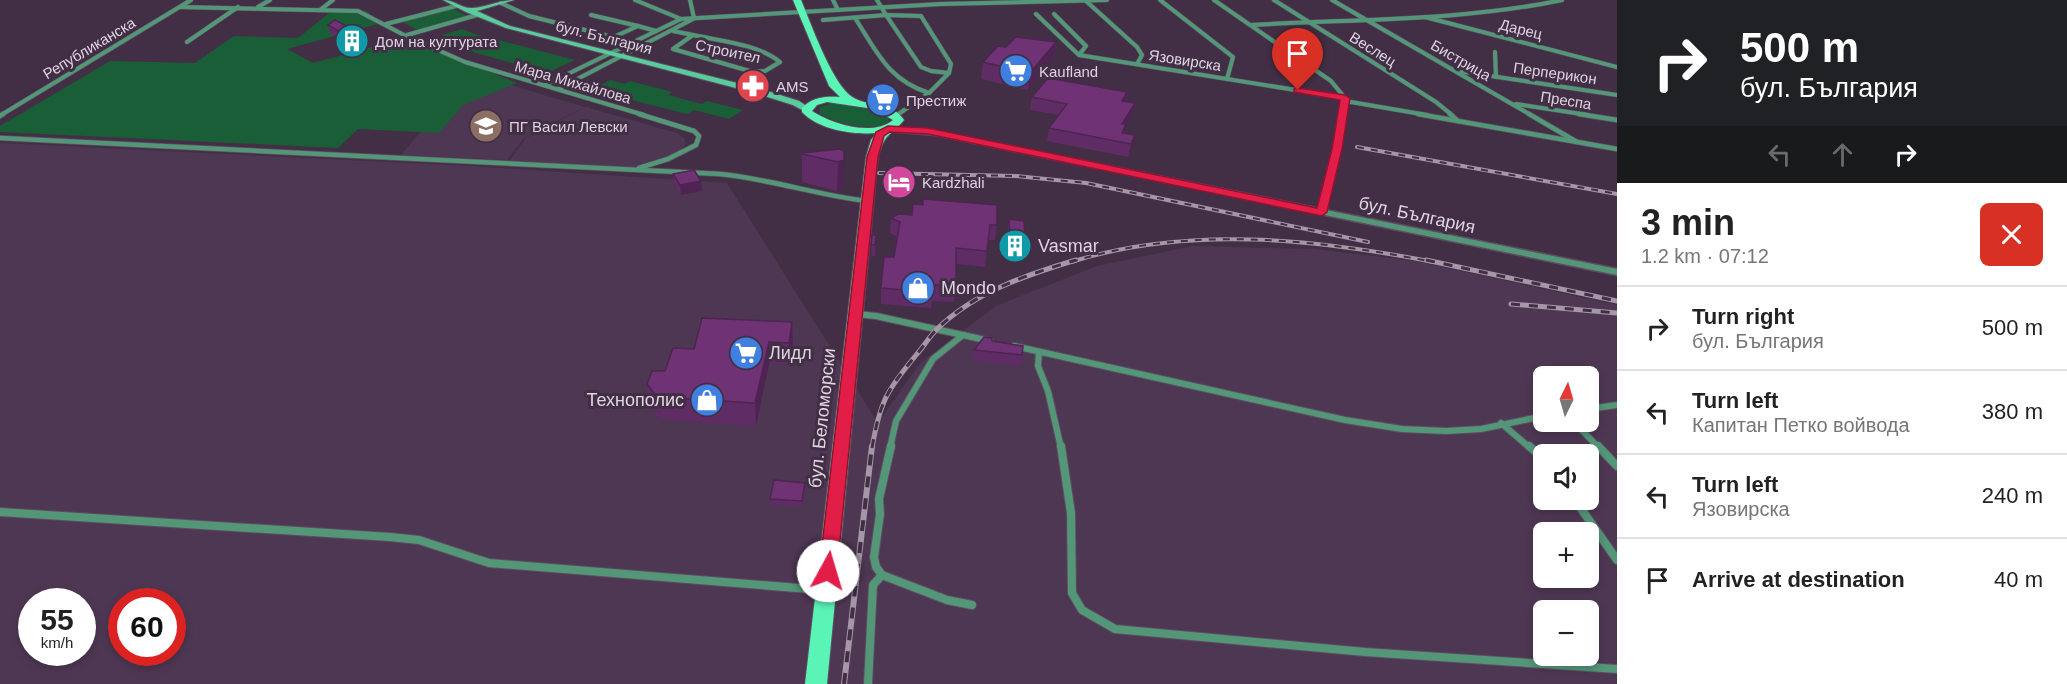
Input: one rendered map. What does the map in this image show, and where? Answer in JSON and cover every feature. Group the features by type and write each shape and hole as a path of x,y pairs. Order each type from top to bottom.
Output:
{"main road":[{"name":"бул. България","path":"446,0 508,27 758,91 807,109"},
{"path":"462,8 491,0"},
{"path":"462,8 511,0"},
{"path":"797,0 834,86 850,101"},
{"path":"823,100 834,86"},
{"name":"бул. България","path":"758,91 823,100"},
{"path":"887,129 857,129 814,117 807,109 810,105 823,100 850,101 898,113"},
{"name":"бул. Беломорски","path":"816,684 872,157 877,140 887,129 897,124 898,113"},
{"path":"857,129 867,138 872,157"}],"street":[{"name":"Републиканска","path":"0,116 191,0"},
{"path":"257,7 270,0"},
{"path":"320,10 333,0"},
{"path":"635,0 681,19"},
{"path":"690,0 694,18"},
{"path":"833,0 838,10"},
{"path":"877,0 919,66 930,71 949,72"},
{"path":"544,86 681,19 882,8 939,2 1107,0"},
{"path":"1160,0 1233,57 1227,79"},
{"path":"1214,0 1331,81 1345,100 1322,212"},
{"name":"Веслец","path":"1274,0 1436,102 1458,121"},
{"name":"Бистрица","path":"1332,0 1577,142"},
{"name":"Дарец","path":"1252,25 1524,8 1562,0"},
{"path":"1086,1 1137,47 1142,55 1137,64"},
{"path":"501,3 529,16 609,36 616,36 638,26"},
{"name":"Мара Михайлова","path":"180,7 358,11 465,63 697,133 699,140 696,146 668,159"},
{"path":"187,42 238,7"},
{"path":"386,24 462,8"},
{"path":"1036,14 1079,55 1086,46 1054,14"},
{"path":"407,35 477,15"},
{"path":"591,15 656,31"},
{"path":"823,20 916,15 923,17 951,64 949,72 929,93 898,113"},
{"name":"Дарец","path":"1418,15 1617,67"},
{"path":"557,89 673,31 694,18"},
{"path":"855,18 881,60 897,80 929,93"},
{"name":"Строител","path":"673,31 693,35 748,48 777,58 780,62 765,71 753,72 673,49 693,35"},
{"path":"1495,52 1496,76"},
{"name":"Язовирска","path":"1079,55 1227,79 1617,149"},
{"name":"Перперикон","path":"1455,70 1617,94"},
{"name":"Преспа","path":"1512,104 1617,120"},
{"name":"бул. България","path":"898,113 928,131"},
{"name":"бул. България","path":"887,129 928,131 1617,272"},
{"path":"0,138 737,175 839,198 868,201"},
{"path":"636,169 668,159"},
{"path":"668,159 666,164 671,171"},
{"path":"856,314 876,316 995,342"},
{"path":"963,335 933,359 896,420 879,499 880,514 874,557 876,567 882,575 947,600 972,605"},
{"path":"1006,345 1345,420 1386,427 1423,432 1463,431 1533,418"},
{"path":"1039,352 1038,366 1048,391 1061,445 1071,513 1072,593 1082,610 1114,629 1365,651 1617,669"},
{"path":"1599,407 1617,405"},
{"path":"1501,423 1533,450"},
{"path":"1584,432 1617,466"},
{"path":"1582,510 1617,560"},
{"path":"0,512 390,537 419,540 462,556 489,562 826,591"},
{"path":"868,684 873,585 882,575"}],"shaded area":[{"name":"ПГ Васил Левски","path":"507,84 585,107 524,138 507,160 401,155 436,114"},
{"path":"586,107 677,133 684,138 686,144 668,157 633,167 509,161 526,138"},
{"path":"0,143 470,166 727,183 878,423 920,363 996,306 1097,266 1193,246 1314,249 1415,261 1617,305 1617,684 0,684"}],"green space":[{"path":"451,8 467,16 417,30 401,21"},
{"path":"334,9 367,11 378,24 287,49 313,63 405,38 517,83 463,105 439,133 358,129 338,148 0,132 0,126 110,61 195,63 234,36 298,38"},
{"path":"462,29 575,60 547,73 476,53 442,35"},
{"path":"610,80 625,84 630,81 672,92 668,95 702,104 707,101 743,110 729,119 694,110 687,114 592,90"},
{"path":"834,103 882,112 887,115 889,121 874,127 854,126 819,113 820,107"}],"building":[{"path":"335,20 363,35 351,38 328,25"},
{"path":"1016,37 1056,42 1030,73 983,62 998,46 1006,47"},
{"path":"1048,78 1127,92 1122,101 1135,103 1122,124 1126,124 1122,133 1135,135 1131,144 1049,128 1067,104 1032,97"},
{"path":"840,149 844,151 844,160 838,162 802,154 802,153"},
{"path":"895,165 906,166 909,170 908,185 890,184 890,169"},
{"path":"694,170 701,181 680,185 673,174"},
{"path":"923,199 997,205 997,225 990,225 987,251 956,248 956,286 933,285 933,292 881,288 884,257 894,257 900,222 891,218 898,214 912,215 913,204 923,205"},
{"path":"1009,219 1024,221 1025,238 1010,237"},
{"path":"872,235 876,235 875,245 871,245"},
{"path":"702,318 792,322 789,343 769,342 755,403 657,397 647,384 652,371 665,371 673,348 694,349"},
{"path":"984,337 992,338 992,341 1023,346 1022,355 974,350"},
{"path":"774,480 805,483 802,501 770,499"}],"railway":[{"path":"1357,147 1617,194"},
{"path":"879,173 1016,176 1086,183 1368,242"},
{"path":"1071,262 1116,250 1161,243 1206,240 1298,242 1434,262"},
{"path":"872,448 878,419 886,397 898,377 937,329 968,305 1002,286 1076,260"},
{"path":"1426,260 1617,301"},
{"path":"1511,304 1617,313"},
{"path":"844,684 872,446"}],"place":[{"name":"Дом на културата","path":"352,41"},
{"name":"Kaufland","path":"1016,71"},
{"name":"AMS","path":"753,86"},
{"name":"Престиж","path":"883,100"},
{"name":"ПГ Васил Левски","path":"486,126"},
{"name":"Kardzhali","path":"899,182"},
{"name":"Vasmar","path":"1015,246"},
{"name":"Mondo","path":"918,288"},
{"name":"Лидл","path":"746,353"},
{"name":"Технополис","path":"707,400"}],"route":[{"path":"828,571 872,157 879,135 885,129 928,131 1322,212 1337,149 1345,98 1298,90"}]}
